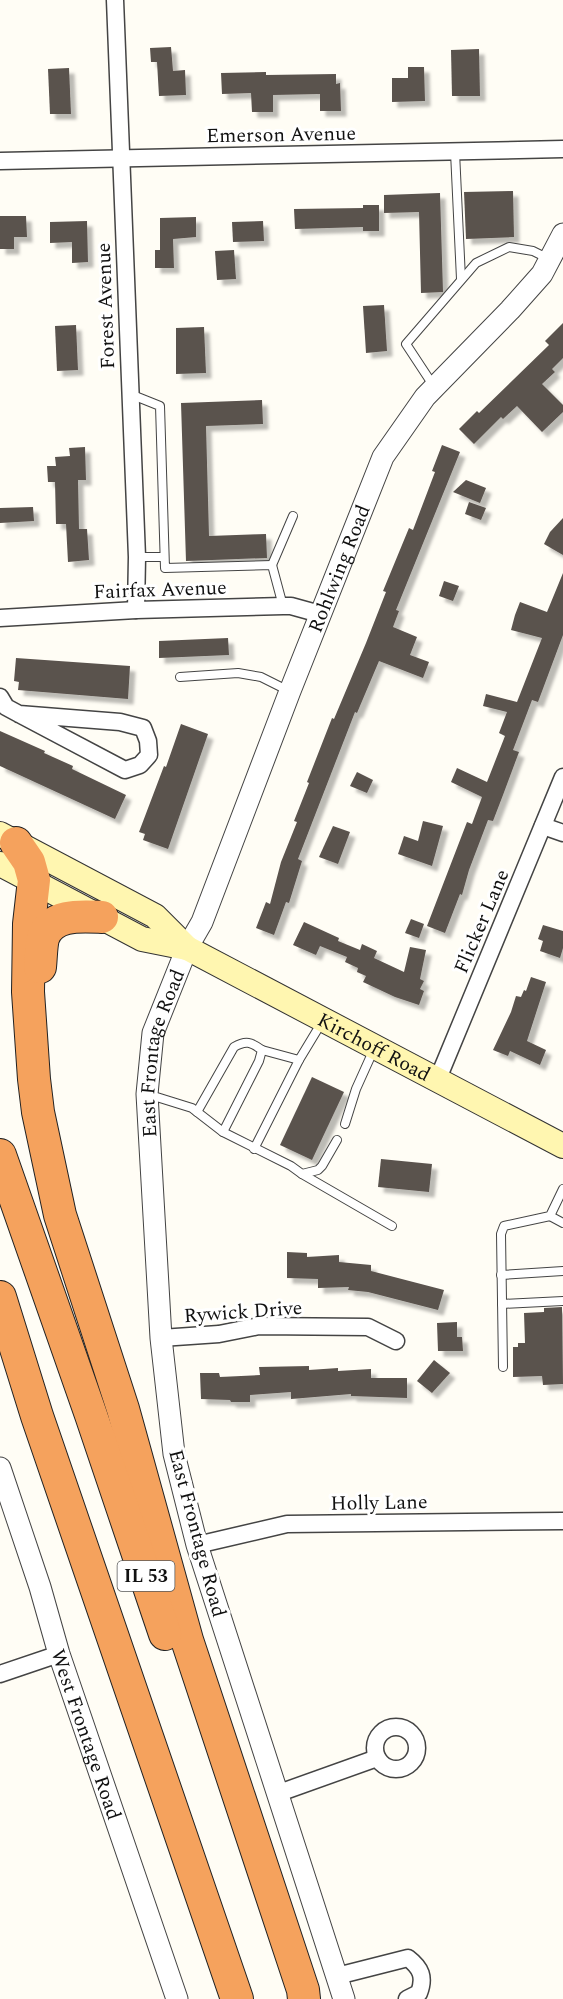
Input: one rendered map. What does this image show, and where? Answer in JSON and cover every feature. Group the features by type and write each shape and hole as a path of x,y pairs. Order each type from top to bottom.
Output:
{"highway":[{"path":"5,847 29,862 34,880 29,924 28,992 38,1112 60,1215 123,1410 187,1640 303,1990 304,1999"},
{"path":"33,1051 43,937 50,926 66,917 102,917"},
{"name":"IL 53","path":"0,1155 95,1427 288,1999"},
{"name":"IL 53","path":"0,1297 37,1416 237,1999"},
{"path":"0,1345 37,1416"}],"main road":[{"name":"Kirchoff Road","path":"5,847 155,916 187,948"},
{"name":"Kirchoff Road","path":"34,880 142,939 187,948 563,1146"}],"street":[{"name":"Forest Avenue","path":"115,0 137,557 136,610"},
{"name":"Emerson Avenue","path":"0,161 563,149"},
{"name":"Rohlwing Road","path":"187,948 202,922 383,457 425,398 510,310 542,273 563,234"},
{"name":"Fairfax Avenue","path":"0,618 136,610 283,606 320,614"},
{"path":"0,697 6,707 19,714 126,770 140,765 149,755 148,741 142,728 120,722 19,714"},
{"name":"Flicker Lane","path":"437,1081 563,777"},
{"path":"543,826 563,833"},
{"name":"East Frontage Road","path":"187,948 153,1033 147,1094 161,1338 174,1454 197,1545 344,1999"},
{"name":"Rywick Drive","path":"161,1338 219,1334 259,1326 368,1327 396,1341"},
{"name":"West Frontage Road","path":"0,1468 40,1587 59,1654 177,1999"},
{"name":"Holly Lane","path":"197,1545 287,1524 563,1521"},
{"path":"0,1674 59,1654"},
{"path":"279,1793 377,1758"},
{"path":"337,1976 408,1958 421,1972 423,1982 419,1993 407,1999"}],"lane":[{"path":"455,152 461,279"},
{"path":"435,388 406,344 461,279 476,263 508,246 533,251 549,259"},
{"path":"130,394 160,406 165,568 272,565"},
{"path":"283,606 272,565 293,516"},
{"path":"137,557 164,557"},
{"path":"180,677 238,673 261,677 290,691"},
{"path":"254,1149 299,1060 323,1020"},
{"path":"197,1112 234,1047 243,1042 252,1042 262,1050 299,1060"},
{"path":"345,1124 356,1089 375,1048"},
{"path":"223,1132 259,1061 262,1050"},
{"path":"147,1094 184,1105 197,1112 223,1132 291,1166 392,1226"},
{"path":"302,1174 318,1170 337,1140"},
{"path":"550,1216 563,1189"},
{"path":"502,1367 501,1234 504,1226 550,1216 563,1223"},
{"path":"501,1275 563,1271"},
{"path":"502,1304 563,1302"}],"building":[{"path":"171,47 173,71 185,70 186,95 159,96 157,62 151,62 150,48"},
{"path":"479,49 480,96 452,96 451,50"},
{"path":"408,67 424,67 425,101 392,102 392,78 408,78"},
{"path":"69,68 71,114 50,114 48,69"},
{"path":"266,72 266,75 336,74 336,84 340,83 341,111 320,111 320,94 273,95 273,112 252,112 251,93 222,94 221,73"},
{"path":"513,191 514,237 466,239 464,192"},
{"path":"440,193 443,292 421,293 419,212 384,213 384,195"},
{"path":"363,205 379,205 379,231 363,231 363,227 295,229 294,209 363,208"},
{"path":"0,216 26,216 27,237 14,237 14,249 0,249"},
{"path":"196,217 196,237 173,239 174,268 155,268 155,250 160,250 160,218"},
{"path":"87,221 88,262 72,263 72,242 50,243 50,222"},
{"path":"263,221 264,241 233,242 232,222"},
{"path":"234,250 236,279 217,280 215,251"},
{"path":"384,305 387,351 366,353 363,306"},
{"path":"563,323 563,358 552,369 555,372 542,384 563,405 563,412 542,432 517,406 503,419 501,417 474,444 459,429 477,411 479,413 549,345 545,341"},
{"path":"76,325 78,370 57,371 55,326"},
{"path":"204,327 206,373 176,374 176,328"},
{"path":"262,400 263,424 206,426 209,536 266,534 267,558 186,561 181,403"},
{"path":"442,445 460,452 396,610 399,611 393,627 417,637 410,655 429,662 423,678 379,661 357,713 355,712 298,859 302,861 289,903 286,902 274,935 256,928 266,902 270,904 281,862 297,822 294,821 309,783 307,782 332,718 334,719 366,643 386,592 383,591 409,528 413,530 435,472 432,471"},
{"path":"85,447 86,480 78,480 79,529 87,529 89,560 68,562 66,524 56,524 55,482 48,482 47,466 56,466 55,457 70,456 69,448"},
{"path":"466,480 486,488 480,503 453,492"},
{"path":"469,502 486,508 481,520 465,514"},
{"path":"33,507 34,521 0,523 0,508"},
{"path":"563,518 563,555 544,544 550,532"},
{"path":"563,573 563,635 538,702 532,700 513,750 519,752 503,795 493,821 488,820 462,895 460,894 445,933 427,926 467,822 472,824 482,797 451,782 457,768 487,782 505,736 499,733 507,712 483,706 486,694 517,702 542,638 511,630 515,615 520,602 547,612"},
{"path":"444,581 459,586 453,601 439,596"},
{"path":"228,638 229,655 159,658 159,641"},
{"path":"16,658 130,666 128,699 18,690 19,682 14,681"},
{"path":"181,724 208,734 168,849 143,840 145,834 139,832"},
{"path":"0,731 45,751 44,753 73,766 72,769 126,795 115,819 0,766"},
{"path":"357,772 373,780 367,793 350,786"},
{"path":"423,821 443,826 432,866 398,854 404,836 418,841"},
{"path":"333,826 350,832 338,864 319,857"},
{"path":"411,919 424,924 419,938 405,933"},
{"path":"304,922 360,950 362,944 377,951 374,958 404,972 410,947 426,950 420,979 424,981 420,989 424,991 419,1005 363,982 366,976 357,972 358,968 345,962 347,957 320,946 316,955 293,945"},
{"path":"543,925 563,931 563,948 560,958 540,951 543,941 538,939"},
{"path":"531,977 546,982 527,1041 546,1050 540,1065 510,1051 508,1056 493,1050 516,996 521,997 524,990 526,991"},
{"path":"312,1077 344,1092 312,1160 280,1145"},
{"path":"381,1159 432,1164 429,1192 378,1187"},
{"path":"287,1252 307,1253 307,1257 339,1255 339,1262 371,1265 371,1271 444,1290 438,1310 368,1292 348,1290 349,1287 318,1288 318,1279 287,1278"},
{"path":"562,1307 563,1384 543,1385 542,1376 513,1377 513,1347 518,1347 518,1343 525,1343 524,1313 544,1312 544,1308"},
{"path":"457,1322 457,1337 462,1337 463,1351 438,1351 437,1323"},
{"path":"434,1360 450,1373 432,1393 417,1381"},
{"path":"309,1366 309,1370 371,1369 371,1378 407,1378 407,1398 351,1396 351,1394 291,1399 291,1392 250,1395 250,1402 201,1399 200,1373 219,1373 220,1377 260,1375 259,1367"}]}
